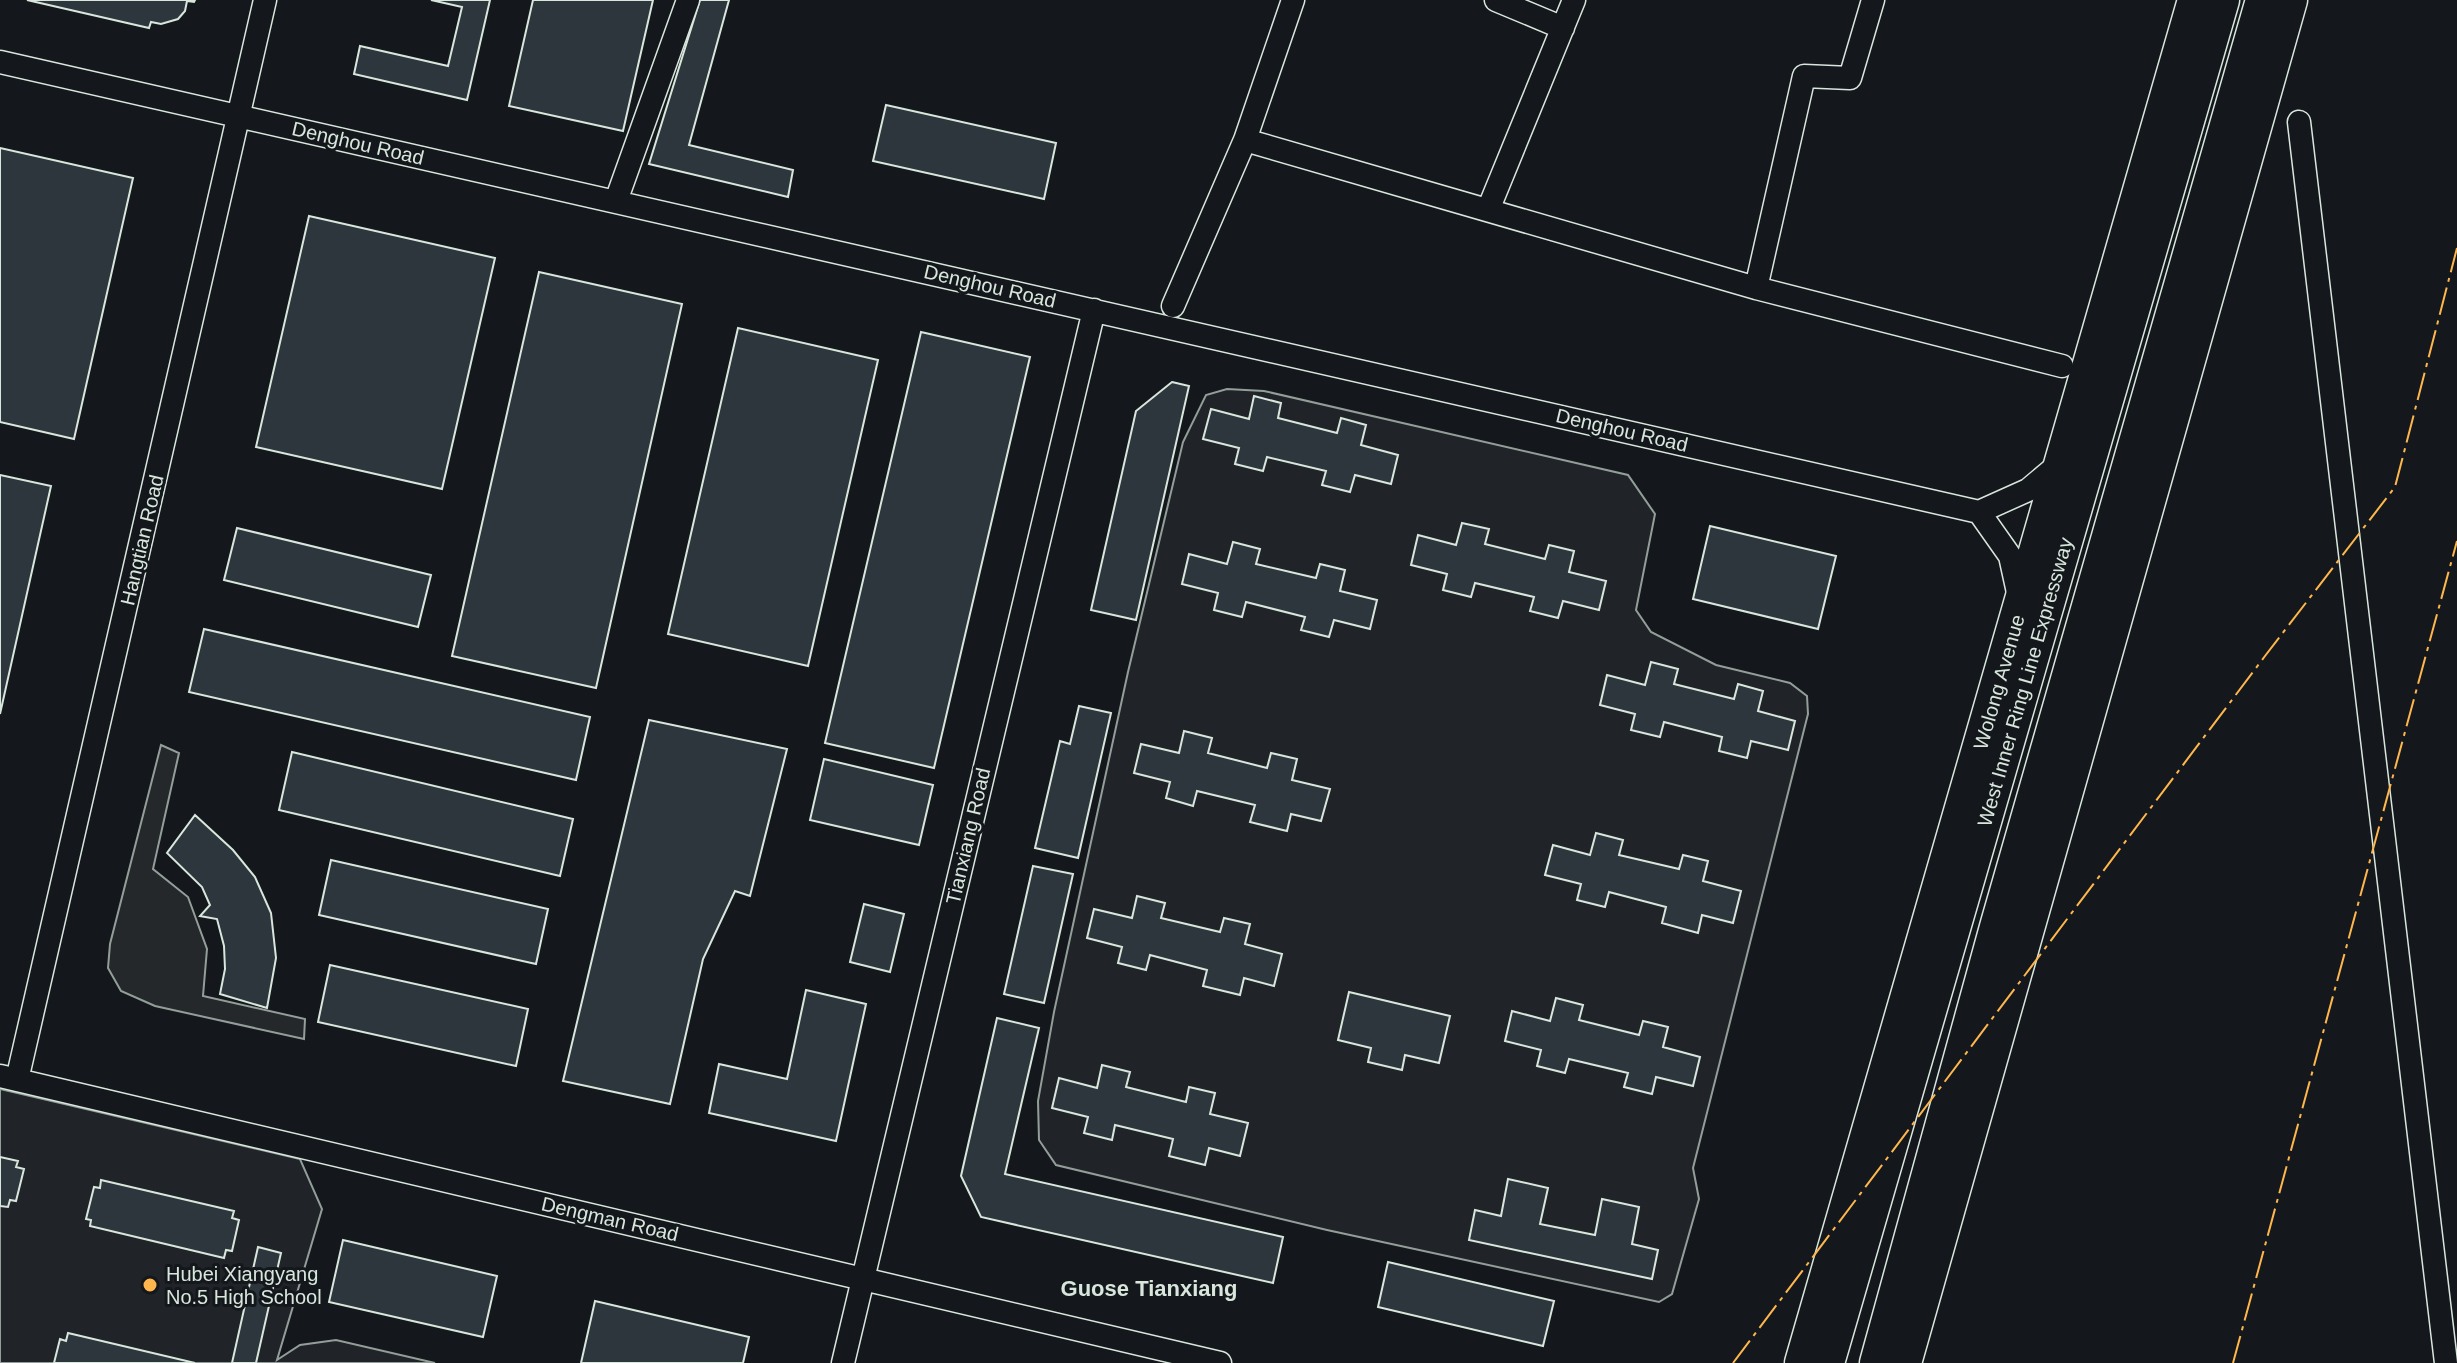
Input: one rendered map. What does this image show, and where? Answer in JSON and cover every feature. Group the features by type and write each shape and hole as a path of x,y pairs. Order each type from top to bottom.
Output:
{"highway":[{"name":"Wolong Avenue","path":"1802,1363 2195,0"},
{"name":"West Inner Ring Line Expressway","path":"1827,1363 2222,0"},
{"name":"West Inner Ring Line Expressway","path":"1877,1363 1997,927 2263,0"},
{"path":"1904,1363 2290,0"}],"street":[{"name":"Hangtian Road","path":"9,1078 265,0"},
{"path":"616,201 688,0"},
{"path":"1173,306 1245,140 1293,0"},
{"path":"1496,0 1563,28"},
{"path":"1488,210 1574,0"},
{"path":"1756,288 1804,76 1850,78 1873,0"},
{"name":"Denghou Road","path":"0,62 1979,512"},
{"path":"2299,122 2446,1363"},
{"path":"1245,140 1756,288 2062,366"},
{"name":"Tianxiang Road","path":"843,1363 1094,310"},
{"path":"2021,605 2010,556 1979,512 2028,490 2059,464"},
{"name":"Dengman Road","path":"9,1078 1220,1363"}],"shaded area":[{"path":"1227,389 1264,391 1628,475 1655,514 1636,610 1651,632 1716,665 1790,683 1807,696 1808,714 1693,1168 1699,1199 1672,1294 1659,1302 1327,1230 1056,1165 1039,1140 1038,1101 1054,1012 1128,672 1183,442 1206,395"},
{"path":"161,745 179,753 153,869 188,897 207,949 203,996 305,1019 304,1039 155,1006 121,991 108,968 110,944"},
{"name":"Hubei Xiangyang No.5 High School","path":"0,1089 300,1159 322,1209 277,1360 300,1345 336,1340 435,1363 0,1363"}],"building":[{"path":"27,0 195,0 187,1 185,11 178,19 161,24 151,22 149,28"},
{"path":"431,0 490,0 467,100 354,74 360,46 448,66 462,7"},
{"path":"533,0 653,0 623,131 509,106"},
{"path":"700,0 729,0 689,145 793,170 788,197 649,164"},
{"path":"886,105 1056,143 1044,199 873,161"},
{"path":"0,148 133,178 74,439 0,422"},
{"path":"309,216 495,258 442,489 256,447"},
{"path":"539,272 682,304 596,688 452,656"},
{"path":"738,328 878,360 808,666 668,634"},
{"path":"921,332 1030,357 934,768 825,743"},
{"path":"1172,382 1189,386 1136,620 1091,610 1136,411"},
{"path":"1254,396 1281,403 1278,418 1337,433 1341,418 1366,425 1361,445 1398,455 1391,484 1355,475 1350,492 1322,485 1326,471 1267,457 1263,471 1235,464 1239,448 1203,439 1211,409 1249,419"},
{"path":"0,475 51,486 0,714"},
{"path":"1462,523 1489,529 1485,544 1545,559 1549,545 1574,551 1569,572 1606,581 1599,610 1563,601 1558,618 1530,611 1534,597 1475,583 1471,597 1443,590 1447,574 1411,565 1418,535 1456,545"},
{"path":"1710,526 1836,556 1818,629 1693,599"},
{"path":"237,528 431,575 418,627 224,580"},
{"path":"1233,542 1260,549 1256,564 1316,578 1320,564 1345,570 1340,591 1377,600 1370,629 1334,620 1329,637 1301,630 1305,617 1246,602 1242,617 1214,610 1218,593 1182,584 1189,554 1227,564"},
{"path":"204,629 590,717 576,780 189,692"},
{"path":"1651,662 1678,669 1674,684 1734,699 1738,684 1763,691 1758,711 1795,721 1788,750 1751,741 1747,758 1719,751 1722,737 1664,722 1660,737 1631,730 1635,714 1600,705 1607,675 1645,685"},
{"path":"1079,706 1111,713 1078,858 1035,848 1060,741 1070,744"},
{"path":"649,720 787,749 750,896 735,891 703,959 670,1104 563,1081"},
{"path":"1184,731 1212,738 1208,753 1267,768 1271,753 1297,759 1292,780 1330,789 1321,821 1291,814 1287,831 1250,822 1255,805 1197,791 1193,806 1166,798 1170,782 1134,773 1141,744 1179,753"},
{"path":"292,752 573,819 560,876 279,810"},
{"path":"824,759 933,785 919,845 810,820"},
{"path":"195,815 233,850 255,877 271,913 276,958 267,1008 220,994 225,969 224,946 217,919 200,916 210,905 202,887 167,853"},
{"path":"1596,833 1623,840 1619,855 1679,869 1683,855 1708,861 1703,881 1741,891 1733,923 1702,915 1698,933 1662,923 1666,907 1609,892 1605,907 1577,900 1581,884 1545,875 1553,845 1590,855"},
{"path":"331,860 548,909 536,964 319,915"},
{"path":"1033,866 1073,874 1044,1003 1004,994"},
{"path":"1137,896 1165,903 1161,918 1220,932 1224,918 1250,924 1245,944 1282,954 1274,986 1244,978 1240,995 1203,986 1207,970 1150,955 1146,970 1118,963 1122,947 1087,938 1094,909 1132,918"},
{"path":"864,904 904,914 890,972 850,962"},
{"path":"330,965 528,1009 516,1066 318,1022"},
{"path":"806,990 866,1004 836,1141 709,1113 719,1064 787,1079"},
{"path":"1349,992 1450,1016 1439,1063 1405,1055 1402,1070 1368,1062 1371,1048 1338,1040"},
{"path":"1556,998 1583,1005 1579,1020 1639,1035 1643,1021 1668,1027 1663,1047 1700,1057 1693,1086 1656,1077 1652,1094 1624,1087 1628,1073 1569,1059 1565,1073 1537,1066 1541,1050 1505,1041 1512,1011 1550,1021"},
{"path":"997,1018 1039,1028 1005,1174 1283,1237 1273,1283 981,1217 961,1176"},
{"path":"1102,1065 1130,1072 1126,1087 1186,1102 1189,1087 1215,1093 1210,1114 1248,1123 1240,1156 1209,1148 1205,1165 1169,1156 1173,1139 1115,1125 1112,1140 1084,1133 1088,1117 1052,1108 1059,1078 1097,1088"},
{"path":"0,1157 18,1161 16,1167 24,1169 16,1201 10,1200 8,1207 0,1206"},
{"path":"1508,1179 1548,1188 1540,1224 1595,1235 1602,1199 1639,1207 1632,1244 1658,1250 1652,1279 1469,1240 1475,1210 1501,1216"},
{"path":"101,1180 234,1211 232,1218 239,1220 232,1251 226,1250 224,1258 90,1226 91,1220 86,1219 94,1187 100,1188"},
{"path":"343,1240 497,1276 483,1337 329,1302"},
{"path":"258,1247 281,1253 256,1363 232,1363"},
{"path":"1388,1262 1554,1301 1543,1346 1378,1307"},
{"path":"595,1301 749,1337 743,1363 581,1363"},
{"path":"68,1333 195,1363 54,1363 60,1339 66,1341"}],"power":[{"path":"1733,1363 2395,487 2457,248"},
{"path":"2233,1363 2457,541"}],"place":[{"name":"Hubei Xiangyang No.5 High School","path":"150,1285"}],"district":[{"name":"Guose Tianxiang","path":"1149,1288"}]}
